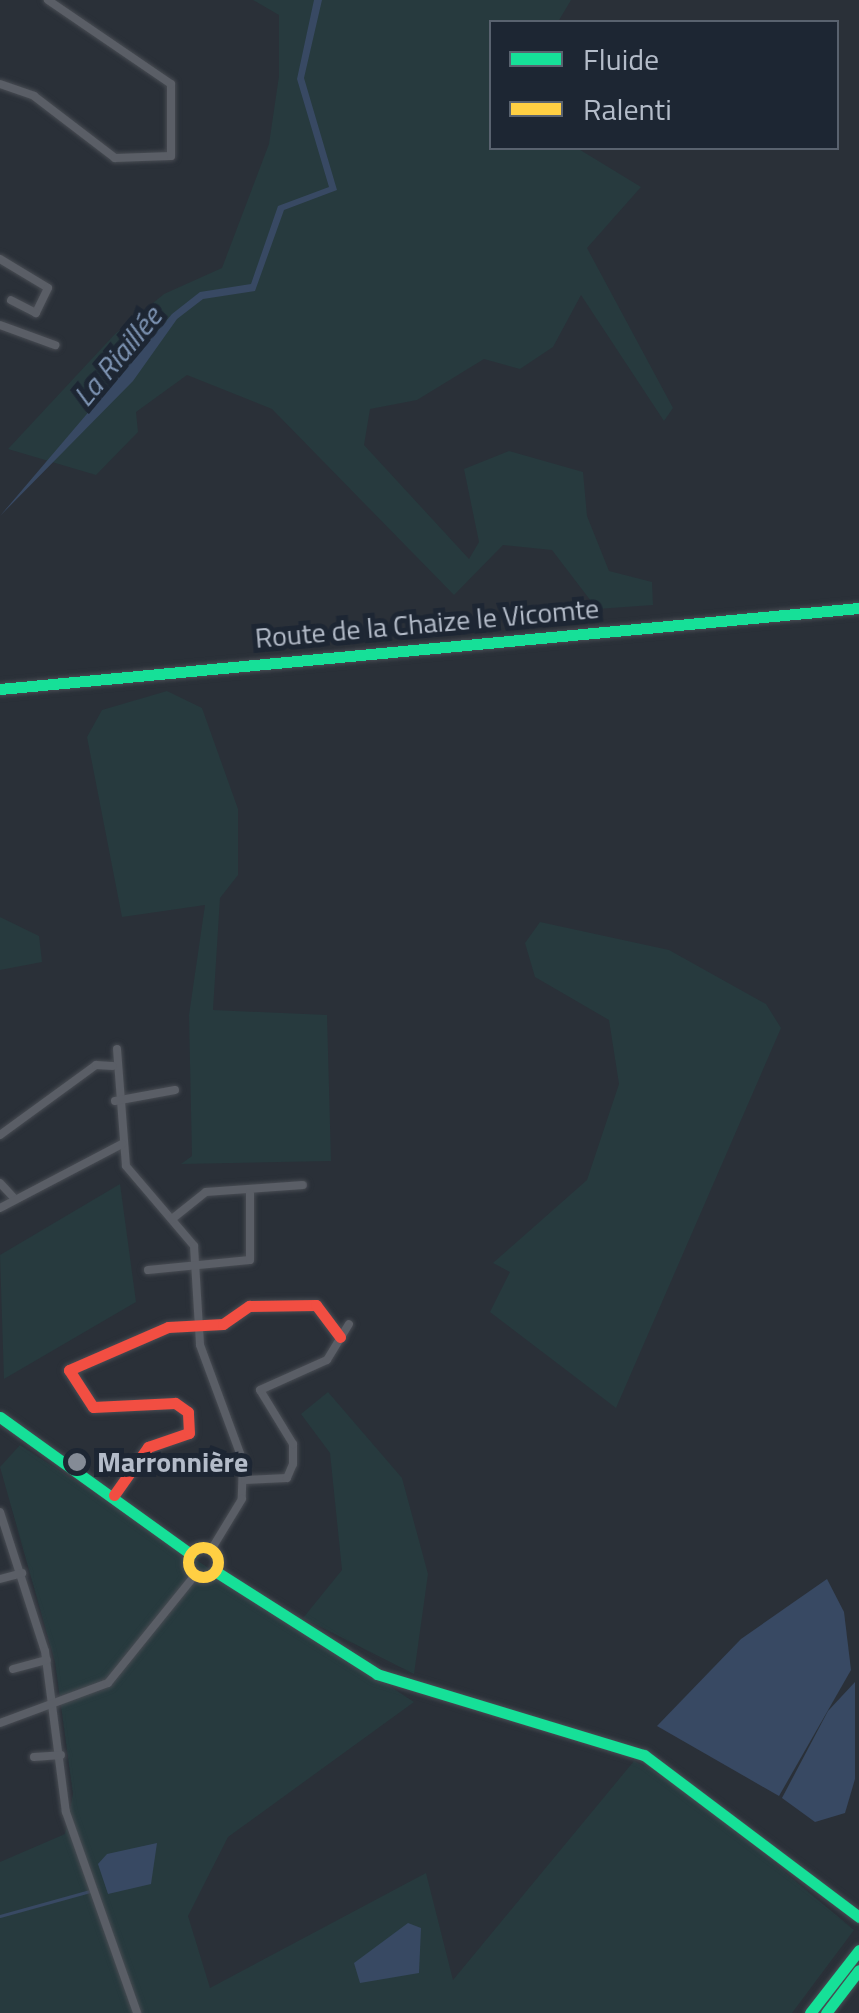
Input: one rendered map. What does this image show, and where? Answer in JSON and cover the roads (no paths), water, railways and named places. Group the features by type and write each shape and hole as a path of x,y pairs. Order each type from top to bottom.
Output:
{"main road":[{"name":"Route de la Chaize le Vicomte","path":"0,688 859,608"},
{"path":"114,1495 148,1447 190,1433 188,1412 174,1403 93,1407 70,1370 168,1327 198,1328 249,1306 316,1305 340,1338"},
{"path":"0,1417 114,1495 191,1554 195,1575 215,1571 377,1674 644,1755 858,1917"},
{"path":"191,1554 212,1550 215,1571"},
{"path":"810,2013 859,1950"},
{"path":"826,2013 859,1970"}],"street":[{"path":"0,84 34,96 116,158 172,156 172,84 48,0"},
{"path":"0,259 48,288 36,313 12,300"},
{"path":"0,325 55,345"},
{"path":"117,1049 113,1066 122,1144 136,1186 172,1219 201,1265 198,1328 245,1480 212,1550"},
{"path":"0,1135 96,1065 113,1066"},
{"path":"115,1101 175,1090"},
{"path":"0,1208 122,1144"},
{"path":"0,1183 13,1198"},
{"path":"172,1219 206,1192 250,1193 303,1184"},
{"path":"148,1270 201,1265 257,1252 250,1193"},
{"path":"245,1480 288,1478 293,1464 292,1444 260,1390 327,1360 349,1324"},
{"path":"0,1512 4,1534 22,1573 56,1700 68,1820 103,1896 137,2013"},
{"path":"0,1579 22,1573"},
{"path":"0,1723 121,1673 195,1575"},
{"path":"13,1669 47,1660"},
{"path":"34,1757 61,1755"}],"water":[{"path":"314,0 322,0 304,78 337,190 284,210 255,291 203,299 177,319 133,381 0,516 172,314 200,292 251,284 278,206 329,187 297,79"},
{"path":"827,1579 844,1612 851,1670 779,1796 657,1726 741,1639"},
{"path":"855,1682 855,1779 845,1813 815,1822 782,1798 828,1711"},
{"path":"157,1843 151,1884 108,1894 98,1864 107,1854"},
{"path":"408,1923 421,1928 419,1973 360,1983 354,1963"}],"waterway":[{"path":"0,1916 90,1891"}],"place":[{"name":"Marronnière","path":"77,1462"}],"water label":[{"name":"La Riaillée","path":"117,356"}]}
